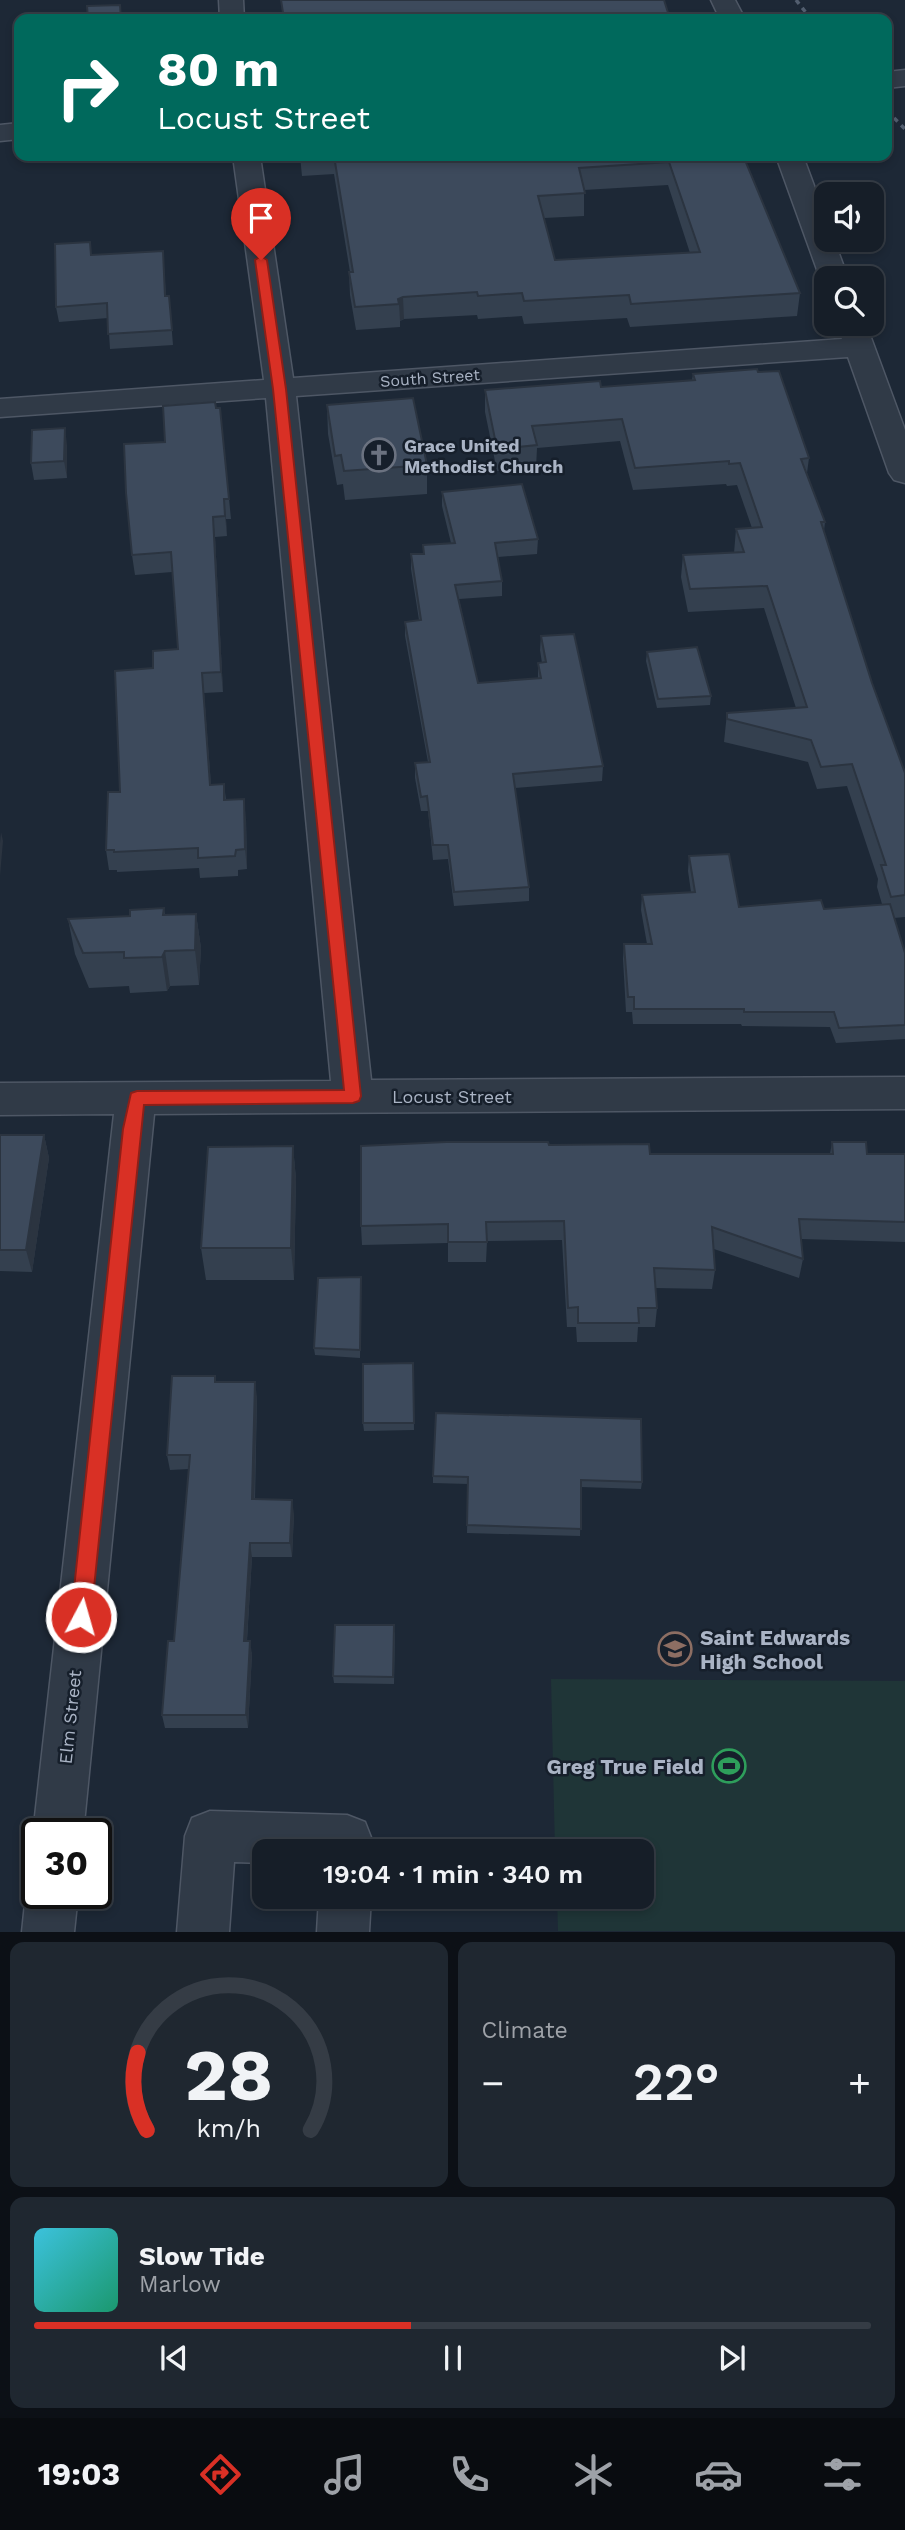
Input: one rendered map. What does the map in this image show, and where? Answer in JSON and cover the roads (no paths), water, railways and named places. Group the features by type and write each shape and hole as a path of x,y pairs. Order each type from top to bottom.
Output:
{"street":[{"path":"247,161 279,389 353,1096"},
{"path":"791,161 830,266"},
{"path":"855,336 905,473"},
{"name":"South Street","path":"0,408 279,389 855,336"},
{"name":"Locust Street","path":"0,1099 905,1093"},
{"name":"Elm Street","path":"60,1818 131,1129 137,1098"},
{"path":"203,1931 210,1836 313,1839"},
{"path":"48,1931 50,1909"},
{"path":"343,1931 344,1909"}],"railway":[{"path":"796,0 807,14"},
{"path":"892,116 905,129"}],"place":[{"name":"Grace United Methodist Church","path":"379,455"},
{"name":"Saint Edwards High School","path":"675,1649"},
{"name":"Greg True Field","path":"729,1766"}]}
